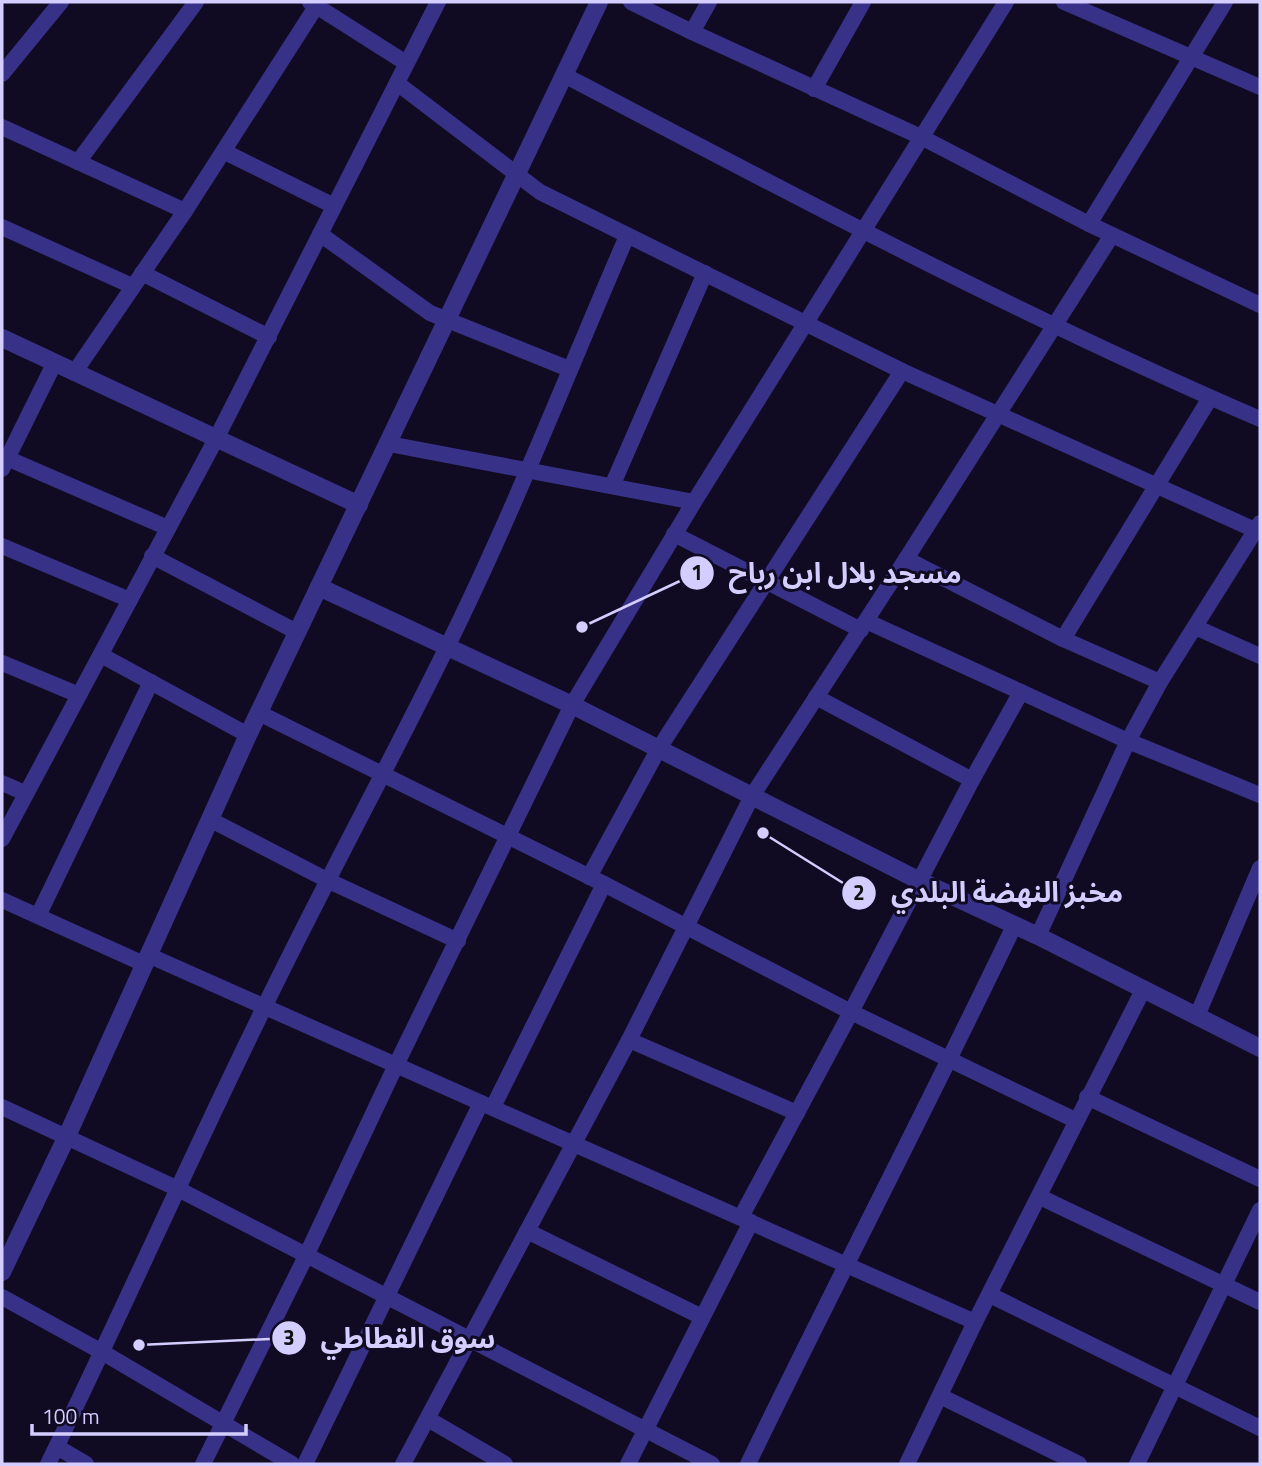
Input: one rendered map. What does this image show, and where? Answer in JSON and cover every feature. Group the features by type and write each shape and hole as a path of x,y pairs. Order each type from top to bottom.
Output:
{"street":[{"path":"2,74 61,2"},
{"path":"78,162 196,2"},
{"path":"2,838 217,437 438,2"},
{"path":"2,1272 67,1136 248,735 389,444 445,321 566,76 599,2"},
{"path":"631,2 921,137 1089,224 1260,305"},
{"path":"692,32 709,2"},
{"path":"814,89 863,2"},
{"path":"203,1464 572,705 674,534 1006,2"},
{"path":"1064,2 1085,6 1260,86"},
{"path":"1089,224 1225,2"},
{"path":"74,373 225,152 316,3 406,63"},
{"path":"566,76 863,232 1055,327 1260,419"},
{"path":"397,83 540,192 902,371 1156,487 1258,526 1160,682 1128,741 1038,936"},
{"path":"2,127 185,211"},
{"path":"225,152 334,206"},
{"path":"2,228 137,280 269,337"},
{"path":"320,234 430,313 569,369"},
{"path":"403,1464 629,1040 752,796 1112,235"},
{"path":"48,1464 264,1006 447,647 528,471 627,236"},
{"path":"612,486 705,273"},
{"path":"2,338 359,505"},
{"path":"54,364 4,461 168,528"},
{"path":"305,1464 387,1297 487,1105 658,750 902,371"},
{"path":"1063,639 1210,398"},
{"path":"389,444 694,502"},
{"path":"674,534 864,625 1128,741 1260,795"},
{"path":"2,546 130,600"},
{"path":"152,556 297,632"},
{"path":"906,559 1063,639 1160,682"},
{"path":"319,587 572,705 918,880 1038,936 1260,1048"},
{"path":"1195,627 1260,656"},
{"path":"101,655 248,735"},
{"path":"2,663 79,695"},
{"path":"38,916 151,682"},
{"path":"628,1464 702,1317 797,1113 918,880 1021,692"},
{"path":"816,697 972,780"},
{"path":"259,713 597,881 851,1012 1076,1120"},
{"path":"2,783 25,793"},
{"path":"211,820 329,881 458,941"},
{"path":"1197,1016 1260,868"},
{"path":"2,900 264,1006 975,1322"},
{"path":"748,1464 1014,926"},
{"path":"907,1464 1087,1097 1143,990"},
{"path":"629,1040 797,1113"},
{"path":"1087,1097 1260,1179"},
{"path":"2,1107 176,1188 712,1464"},
{"path":"1040,1196 1260,1302"},
{"path":"1137,1464 1260,1210"},
{"path":"527,1231 702,1317"},
{"path":"990,1295 1260,1428"},
{"path":"2,1297 102,1352 292,1464"},
{"path":"940,1396 1079,1464"},
{"path":"428,1419 505,1464"},
{"path":"57,1447 86,1464"}],"place":[{"name":"مسجد بلال ابن رباح","path":"582,627"},
{"name":"مخبز النهضة البلدي","path":"763,833"},
{"name":"سوق القطاطي","path":"139,1345"}]}
